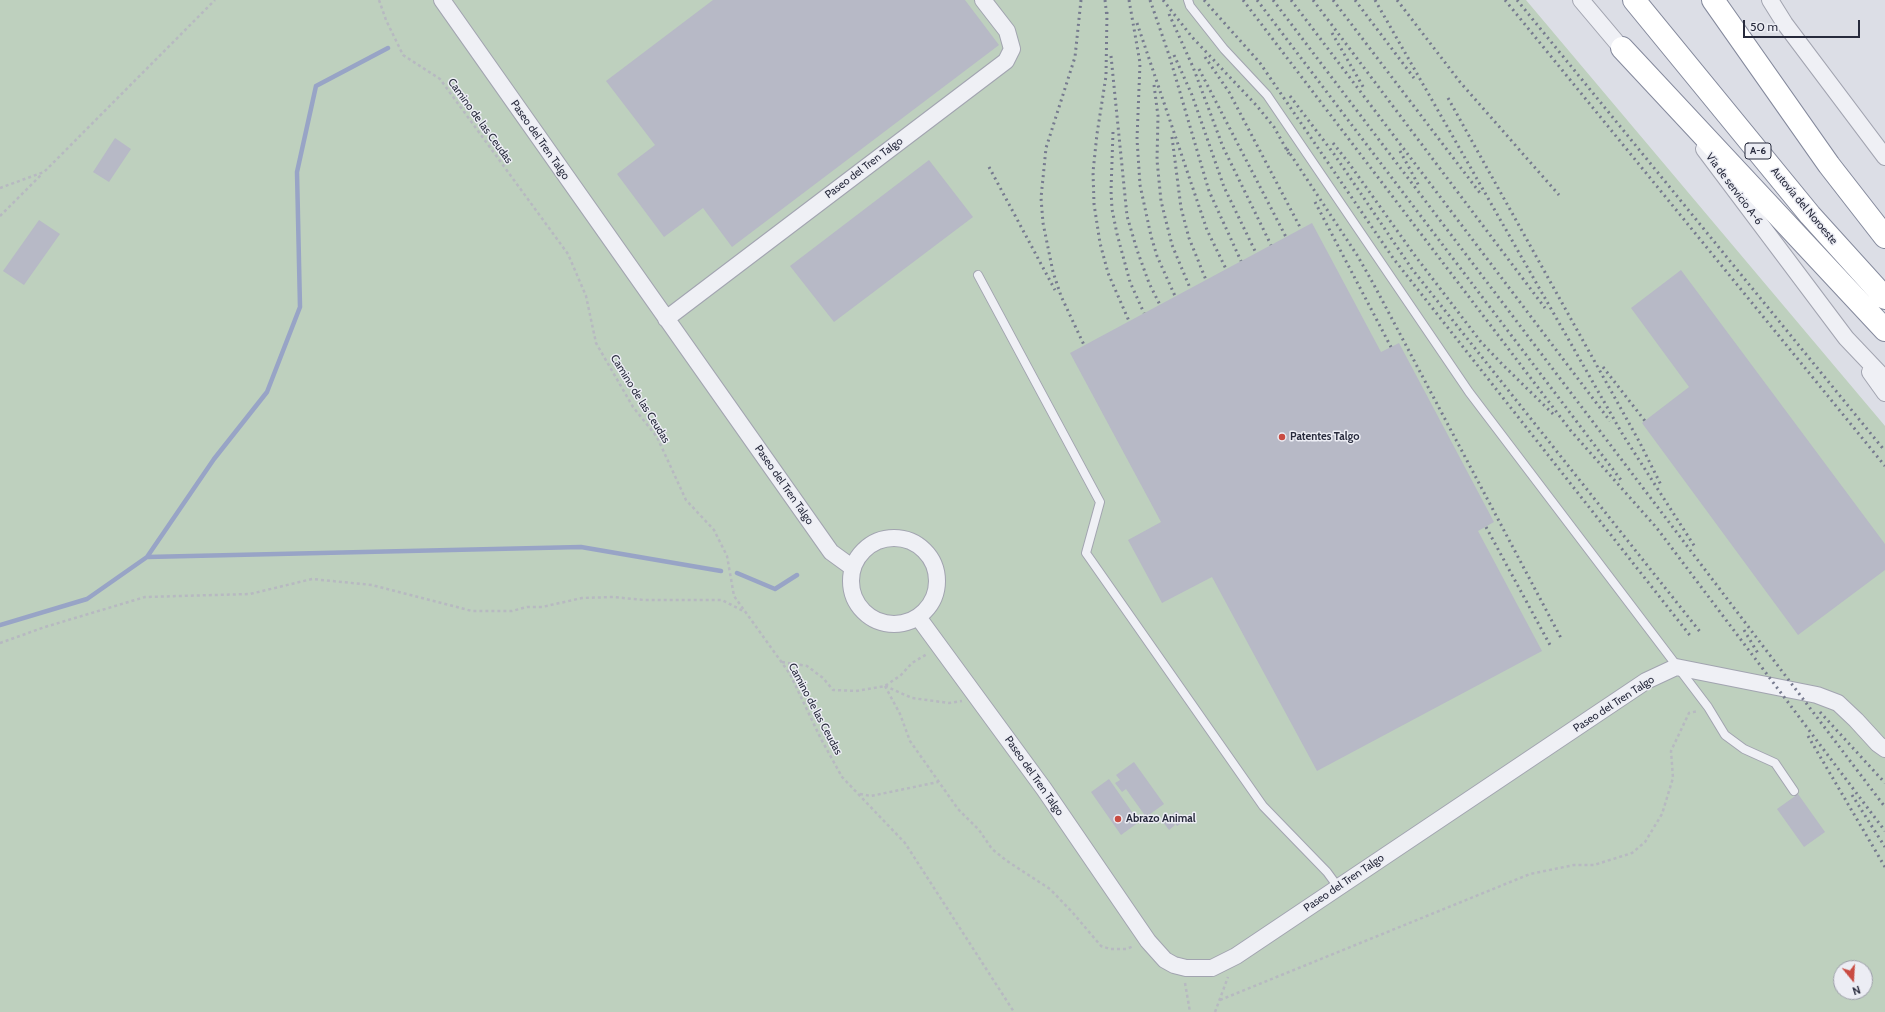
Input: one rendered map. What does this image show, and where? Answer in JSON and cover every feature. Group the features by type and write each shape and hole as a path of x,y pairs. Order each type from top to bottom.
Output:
{"highway":[{"name":"Autovía del Noroeste","path":"1634,0 1810,215 1885,298"},
{"path":"1713,0 1830,165 1885,236"},
{"path":"1622,48 1885,330"}],"street":[{"name":"Paseo del Tren Talgo","path":"442,0 831,552 853,568"},
{"name":"Paseo del Tren Talgo","path":"666,319 1006,61 1012,49 1007,31 983,0"},
{"name":"Vía de servicio A-6","path":"1581,0 1707,152 1846,338 1885,379"},
{"path":"1770,0 1785,24 1885,157"},
{"path":"1846,338 1885,393"},
{"path":"894,539 907,541 919,546 928,556 934,568 937,582 934,596 928,608 918,617 906,623 892,624 879,622 868,616 858,606 852,594 850,581 853,568 859,556 868,547 880,541 894,539"},
{"name":"Paseo del Tren Talgo","path":"918,617 1044,789 1148,941 1165,960 1174,965 1186,968 1212,968 1236,956 1646,681 1676,667"},
{"path":"1676,667 1817,695 1838,703 1878,744 1885,749"}],"lane":[{"path":"1188,0 1190,6 1224,49 1267,95 1469,392 1708,708 1725,735 1744,749 1775,763 1794,791"},
{"path":"978,275 1100,502 1086,553 1263,806 1327,872 1338,887"}],"path":[{"path":"0,216 215,0"},
{"name":"Camino de las Ceudas","path":"380,0 386,20 403,55 440,79 568,254 586,296 596,343 633,407 657,437 686,500 714,530 727,556 734,596 790,674 820,737 842,777 860,794 905,843 1014,1012"},
{"path":"0,188 44,172"},
{"path":"0,643 45,627 146,597 250,594 312,579 372,585 472,611 512,611 527,607 542,607 582,598 613,597 644,600 722,600 746,612"},
{"path":"781,662 807,666 823,678 833,690 856,691 885,686 902,675 912,663 923,655 941,648"},
{"path":"885,686 912,698 949,702 978,699"},
{"path":"885,686 900,714 910,741 958,809 978,830 992,849 1007,861 1050,889 1101,946 1110,950 1126,950 1148,941"},
{"path":"1220,1000 1530,874 1574,865 1594,865 1632,853 1645,842 1662,814 1672,778 1672,751 1689,713 1708,708"},
{"path":"860,794 871,796 938,782"},
{"path":"1215,1012 1236,956"},
{"path":"1186,968 1185,985 1190,1012"}],"green space":[{"path":"0,0 1526,0 1885,426 1885,1012 0,1012"}],"building":[{"path":"713,0 965,0 999,45 732,247 703,208 664,237 617,174 655,145 606,81"},
{"path":"115,138 131,149 109,182 93,172"},
{"path":"929,160 973,217 834,322 790,266"},
{"path":"39,220 60,234 24,285 3,271"},
{"name":"Patentes Talgo","path":"1312,223 1381,352 1399,343 1494,522 1478,531 1542,651 1317,771 1212,577 1162,603 1128,540 1161,522 1070,353"},
{"path":"1681,270 1885,544 1885,570 1798,635 1642,423 1689,387 1631,308"},
{"path":"1134,762 1164,804 1146,817 1126,789 1122,792 1115,783 1120,780 1116,775"},
{"path":"1109,779 1139,822 1121,835 1091,792"},
{"path":"1798,794 1825,832 1804,847 1777,809"},
{"path":"1177,811 1184,821 1177,826 1170,816"},
{"path":"1168,817 1175,825 1169,830 1163,822"}],"waterway":[{"path":"147,557 214,459 267,392 300,307 297,172 316,86 388,48"},
{"path":"0,625 87,599 147,557 581,547 721,571"},
{"path":"737,573 775,589 797,575"}],"railway":[{"path":"1081,0 1075,57 1046,148 1041,198 1043,223 1053,272 1061,296 1084,345"},
{"path":"1105,0 1107,18"},
{"path":"1129,0 1140,63 1137,139 1140,185 1157,256 1175,296"},
{"path":"1150,0 1169,55 1209,191 1241,261"},
{"path":"1163,0 1192,37 1257,106 1274,127 1289,154"},
{"path":"1204,0 1260,63 1393,258 1692,638"},
{"path":"1243,0 1571,431 1656,527 1885,831"},
{"path":"1257,0 1621,480"},
{"path":"1273,0 1885,807"},
{"path":"1291,0 1610,421"},
{"path":"1313,0 1545,308"},
{"path":"1333,0 1480,193"},
{"path":"1355,0 1414,78"},
{"path":"1375,0 1623,435 1695,547"},
{"path":"1397,0 1460,82 1559,195"},
{"path":"1505,0 1885,466"},
{"path":"1517,0 1885,451"},
{"path":"1107,12 1106,76 1093,172 1094,204 1100,243 1108,273 1129,321"},
{"path":"1169,14 1193,67 1223,147 1271,245"},
{"path":"1137,23 1207,230 1226,269"},
{"path":"1332,33 1365,90"},
{"path":"1174,55 1192,95 1224,187 1256,253"},
{"path":"1111,56 1127,216 1149,283 1160,305"},
{"path":"1205,57 1229,92 1301,229"},
{"path":"1199,69 1286,237"},
{"path":"1154,85 1158,116 1157,160 1161,201 1172,245 1190,288"},
{"path":"1290,96 1334,154 1412,269 1701,633"},
{"path":"1448,98 1640,443 1661,485"},
{"path":"1113,132 1111,191 1112,209 1130,282 1144,313"},
{"path":"1172,137 1181,208 1189,238 1206,280"},
{"path":"1333,143 1416,257 1481,342 1553,414"},
{"path":"1287,149 1357,255 1373,283 1562,640"},
{"path":"1400,151 1419,186"},
{"path":"989,167 1055,290"},
{"path":"1315,202 1391,347"},
{"path":"1603,367 1645,421"},
{"path":"1486,527 1550,645"},
{"path":"1744,630 1759,655"},
{"path":"1820,712 1885,783"},
{"path":"1808,736 1885,867"},
{"path":"1852,795 1885,847"}],"place":[{"name":"Patentes Talgo","path":"1282,437"},
{"name":"Abrazo Animal","path":"1118,819"}]}
